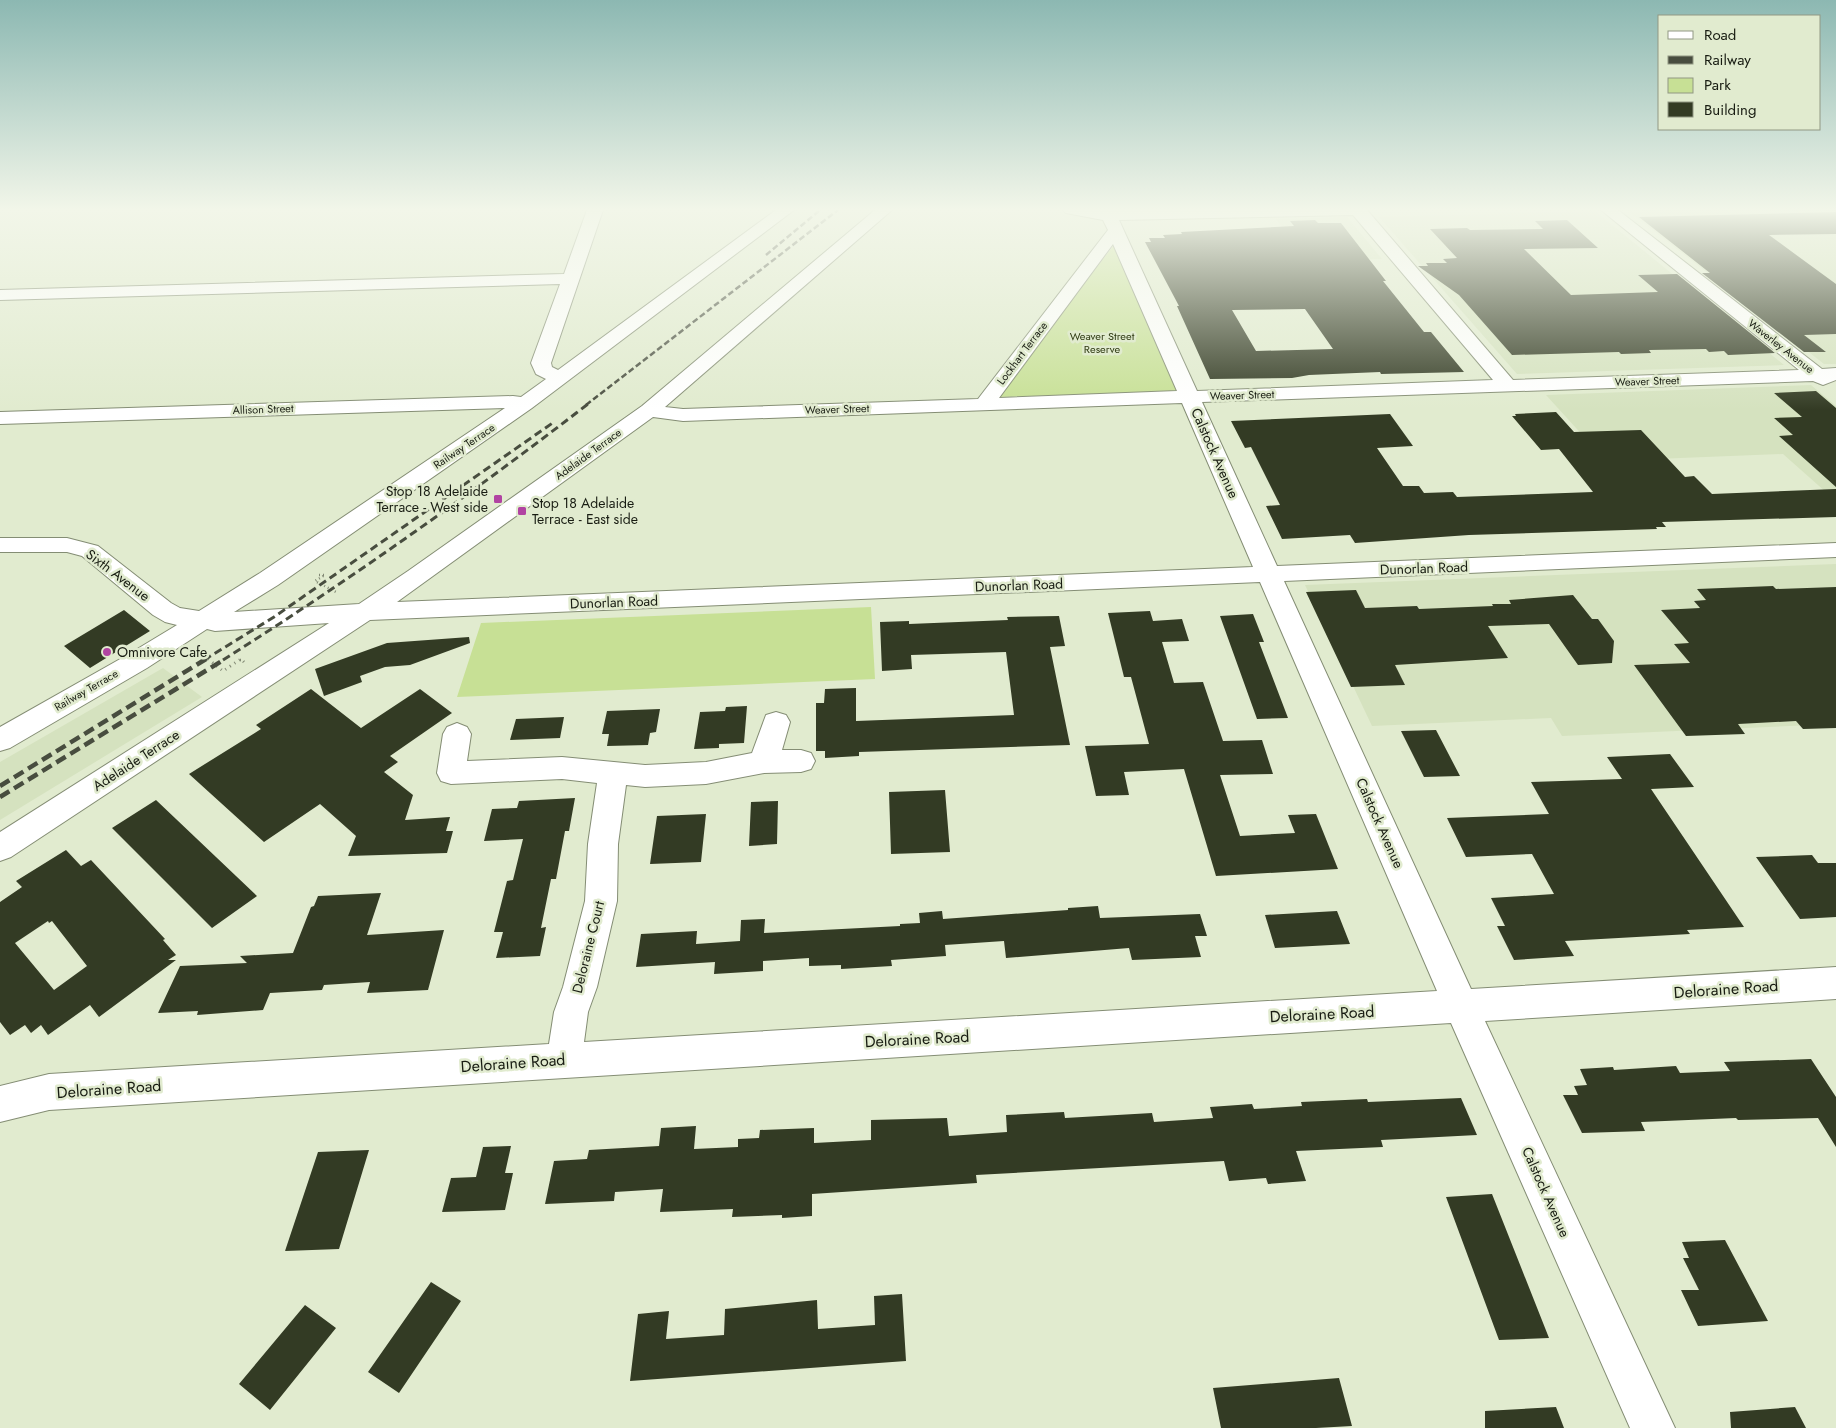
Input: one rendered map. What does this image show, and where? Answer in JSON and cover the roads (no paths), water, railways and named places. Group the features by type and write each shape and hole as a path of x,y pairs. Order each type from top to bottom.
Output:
{"street":[{"name":"Railway Terrace","path":"0,740 138,661 269,579 525,404 696,277"},
{"name":"Adelaide Terrace","path":"0,848 246,690 417,577 649,410 806,277"},
{"name":"Lockhart Terrace","path":"984,404 1074,277"},
{"name":"Calstock Avenue","path":"1136,277 1461,1006 1653,1428"},
{"path":"1415,277 1508,386"},
{"name":"Waverley Avenue","path":"1697,277 1827,375 1836,390"},
{"path":"0,294 571,279 541,363 543,370 558,378"},
{"name":"Weaver Street","path":"649,410 669,414 682,414 1827,375"},
{"name":"Allison Street","path":"0,418 488,402 525,404"},
{"name":"Sixth Avenue","path":"0,545 66,545 90,551 162,609 174,616 202,621"},
{"name":"Dunorlan Road","path":"202,621 215,622 362,612 1836,550"},
{"name":"Adelaide Terrace","path":"272,672 284,649 290,617"},
{"path":"764,762 776,722"},
{"path":"457,734 451,773 562,768 645,776 706,773 764,762 801,761"},
{"name":"Deloraine Court","path":"564,1060 571,1012 580,987 601,901 602,844 613,774"},
{"name":"Deloraine Road","path":"0,1104 49,1092 1836,982"}],"railway":[{"path":"586,405 752,277"},
{"path":"223,660 408,536 588,404"},
{"path":"204,660 274,617 554,422"},
{"path":"0,786 206,659"},
{"path":"0,797 225,659"}],"place":[{"name":"Stop 18 Adelaide Terrace - West side","path":"498,499"},
{"name":"Stop 18 Adelaide Terrace - East side","path":"522,511"},
{"name":"Omnivore Cafe","path":"107,652"}],"park label":[{"name":"Weaver Street Reserve","path":"1102,342"}]}
